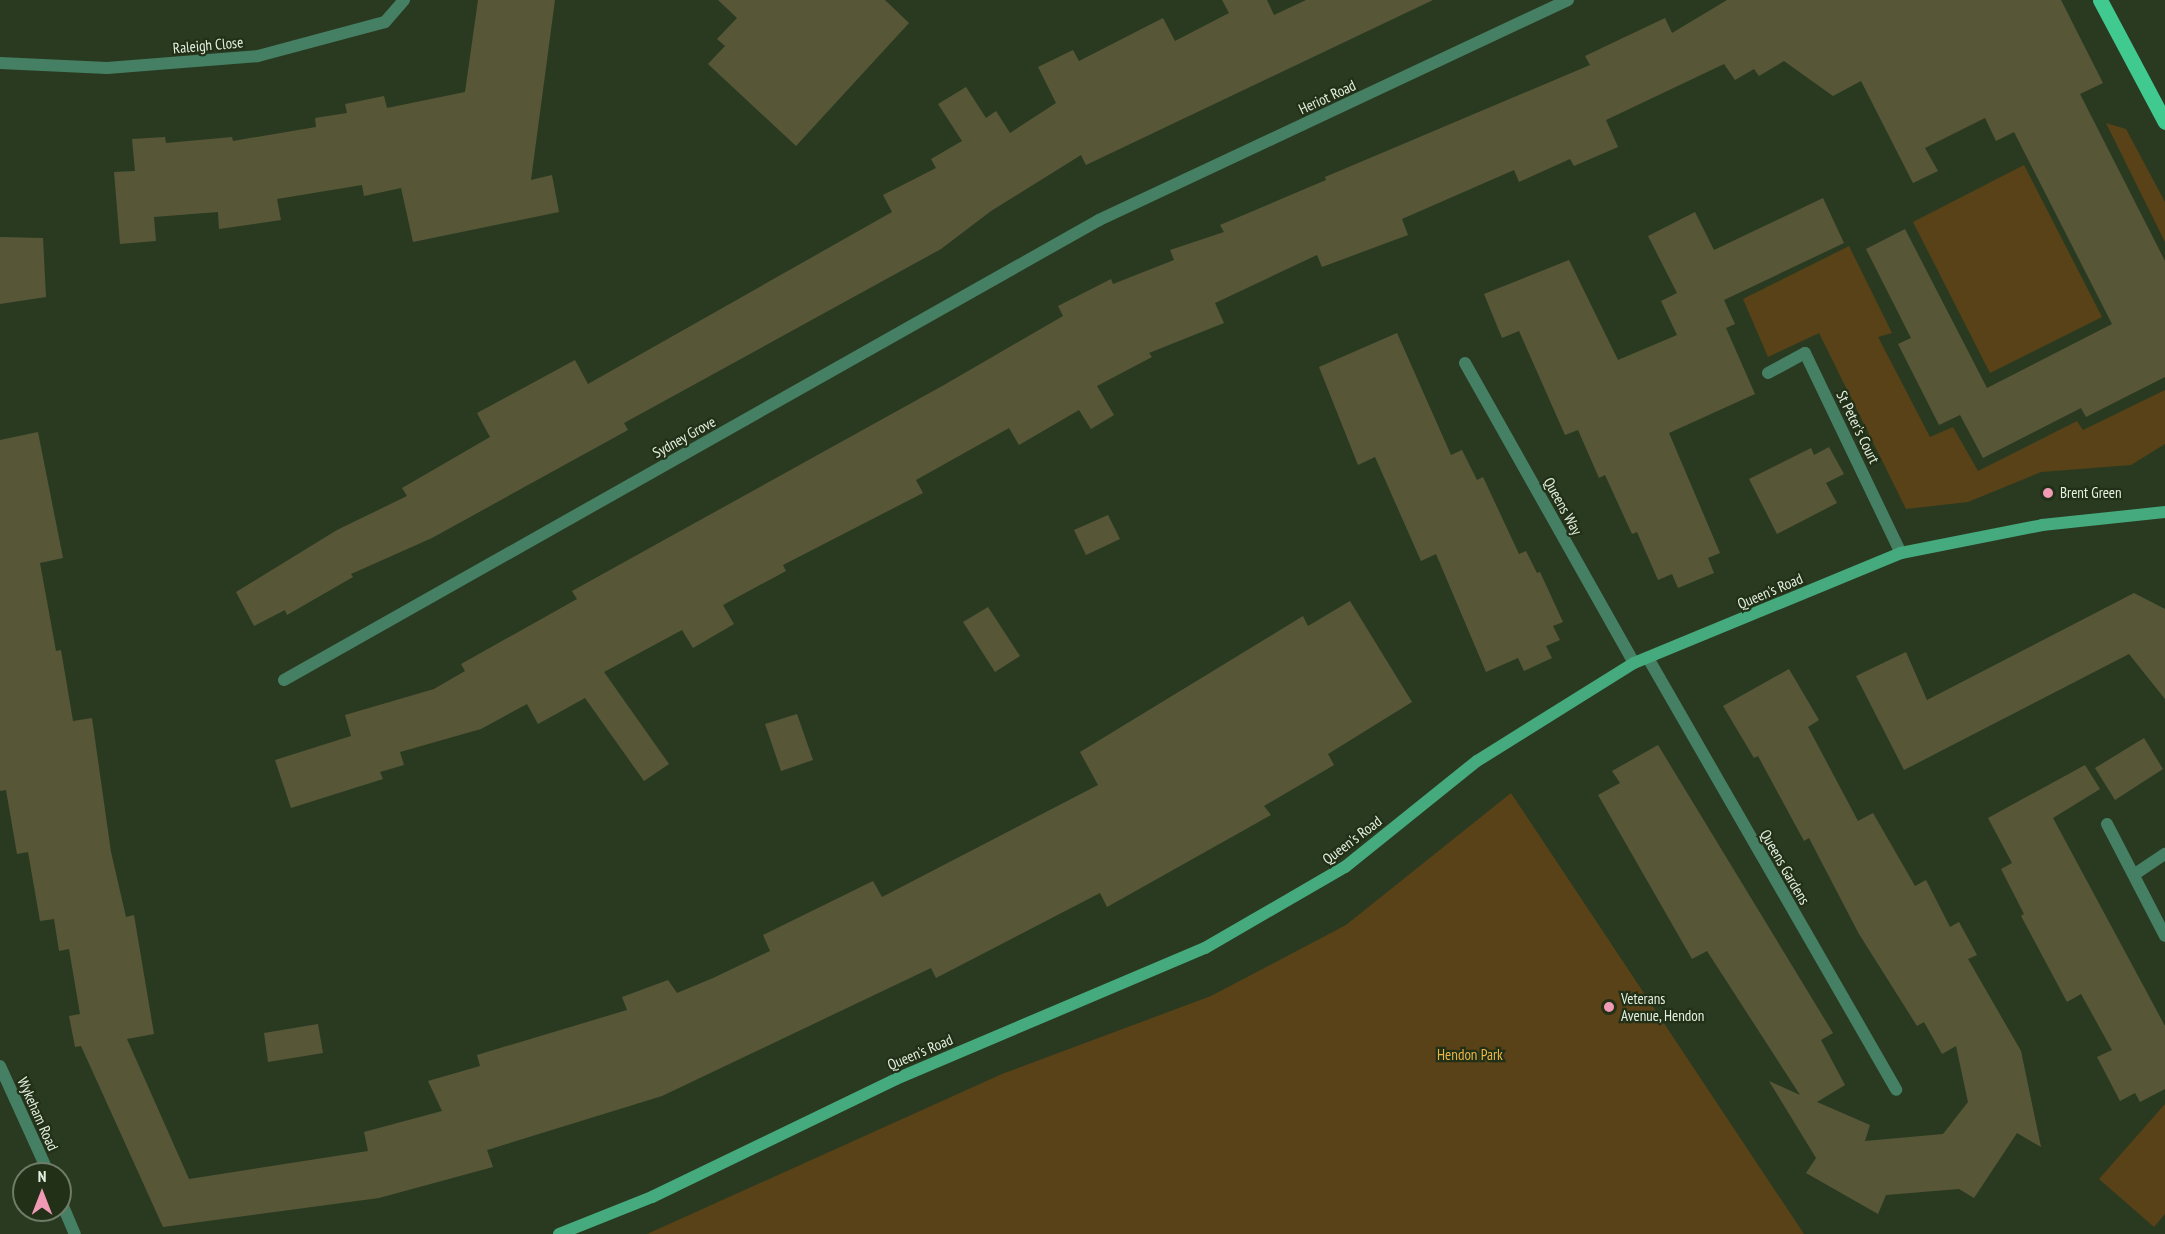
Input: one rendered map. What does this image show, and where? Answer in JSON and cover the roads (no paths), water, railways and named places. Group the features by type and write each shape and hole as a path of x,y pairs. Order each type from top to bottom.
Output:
{"main road":[{"path":"2100,0 2165,122"},
{"name":"Queen's Road","path":"559,1234 652,1197 896,1079 1205,948 1345,867 1478,761 1634,663 1901,553 2042,525 2165,512"}],"street":[{"name":"Raleigh Close","path":"0,63 107,68 258,56 385,22 404,0"},
{"name":"Heriot Road","path":"1099,220 1568,0"},
{"name":"Sydney Grove","path":"284,680 1099,220"},
{"name":"St Peter's Court","path":"1768,373 1805,353 1901,553"},
{"name":"Queens Way","path":"1466,363 1634,663"},
{"name":"Queens Gardens","path":"1648,658 1896,1090"},
{"path":"2107,824 2135,874 2165,936"},
{"path":"2135,874 2165,854"},
{"name":"Wykeham Road","path":"0,1066 44,1162"}],"place":[{"name":"Brent Green","path":"2048,493"},
{"name":"Veterans Avenue, Hendon","path":"1609,1007"}],"park label":[{"name":"Hendon Park","path":"1470,1055"}]}
